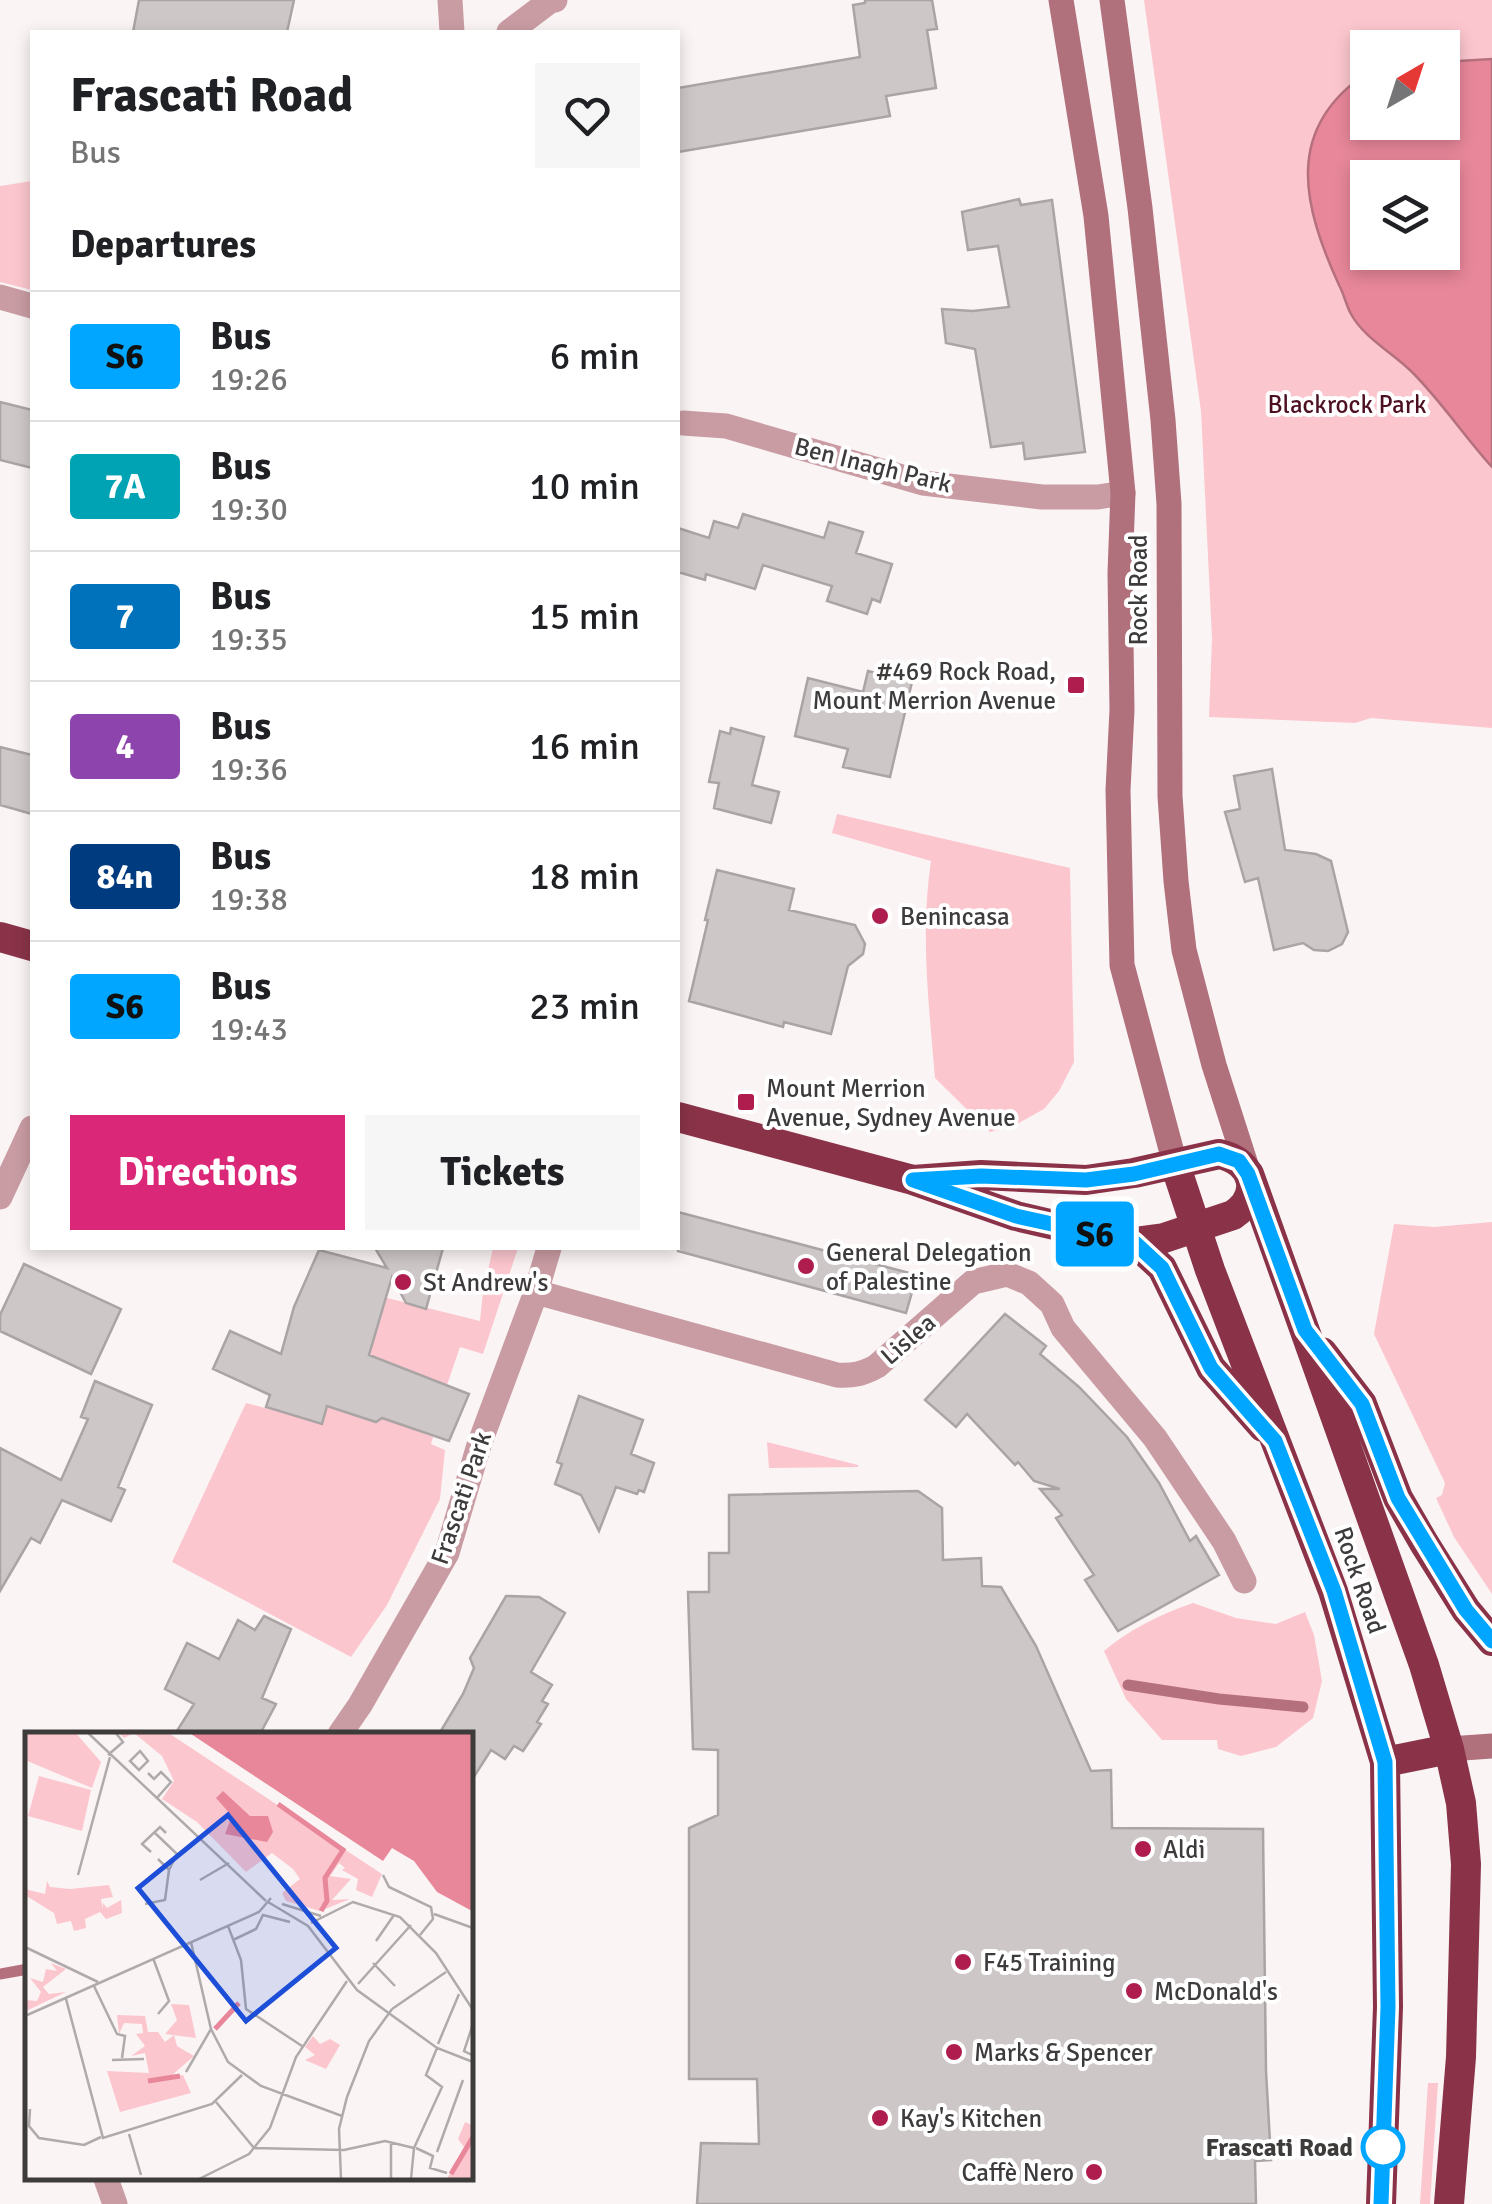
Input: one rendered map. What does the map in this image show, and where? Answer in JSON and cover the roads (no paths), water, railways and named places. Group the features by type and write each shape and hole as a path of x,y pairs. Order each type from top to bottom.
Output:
{"highway":[{"path":"0,937 30,945"},
{"path":"680,1119 913,1180 1016,1216 1134,1242 1164,1238 1233,1216 1248,1201 1248,1174"},
{"path":"913,1180 981,1176 1086,1180 1134,1174 1219,1154 1239,1161 1248,1174 1424,1666 1449,1749 1460,1803 1466,1854 1461,2058 1449,2204"},
{"path":"1175,1164 1275,1441"},
{"path":"1134,1242 1162,1268 1211,1368 1275,1441"},
{"path":"1305,1330 1362,1404 1398,1498 1466,1610 1492,1642"},
{"name":"Rock Road","path":"1275,1441 1334,1591 1385,1762"},
{"path":"1380,2204 1388,2023 1385,1762 1449,1749"}],"main road":[{"name":"Rock Road","path":"1060,0 1096,216 1124,493 1118,790 1122,965 1175,1164"},
{"name":"Rock Road","path":"1112,0 1142,226 1169,504 1170,796 1176,882 1184,950 1214,1066 1248,1174"},
{"path":"1449,1749 1492,1746"}],"street":[{"path":"450,0 452,30"},
{"path":"511,30 555,0"},
{"path":"0,298 30,306"},
{"name":"Ben Inagh Park","path":"684,422 726,426 923,482 1042,497 1124,493"},
{"path":"0,1197 30,1132"},
{"name":"Frascati Park","path":"341,1732 447,1552 479,1445 549,1250"},
{"name":"Lislea","path":"536,1292 837,1376 849,1376 877,1366 973,1282 1006,1274 1029,1283 1052,1304 1063,1328 1154,1438 1224,1541 1244,1581"},
{"path":"106,2179 115,2204"}],"waterway":[{"path":"1128,1685 1303,1707"},
{"path":"0,1974 25,1970"}],"place":[{"name":"#469 Rock Road, Mount Merrion Avenue","path":"1076,685"},
{"name":"Benincasa","path":"880,916"},
{"name":"Mount Merrion Avenue, Sydney Avenue","path":"746,1102"},
{"name":"General Delegation of Palestine","path":"806,1266"},
{"name":"St Andrew's","path":"403,1282"},
{"name":"Aldi","path":"1143,1849"},
{"name":"F45 Training","path":"963,1962"},
{"name":"McDonald's","path":"1134,1991"},
{"name":"Marks & Spencer","path":"954,2052"},
{"name":"Kay's Kitchen","path":"880,2118"},
{"name":"Frascati Road","path":"1383,2147"},
{"name":"Caffè Nero","path":"1094,2172"}],"park label":[{"name":"Blackrock Park","path":"1347,404"}]}
